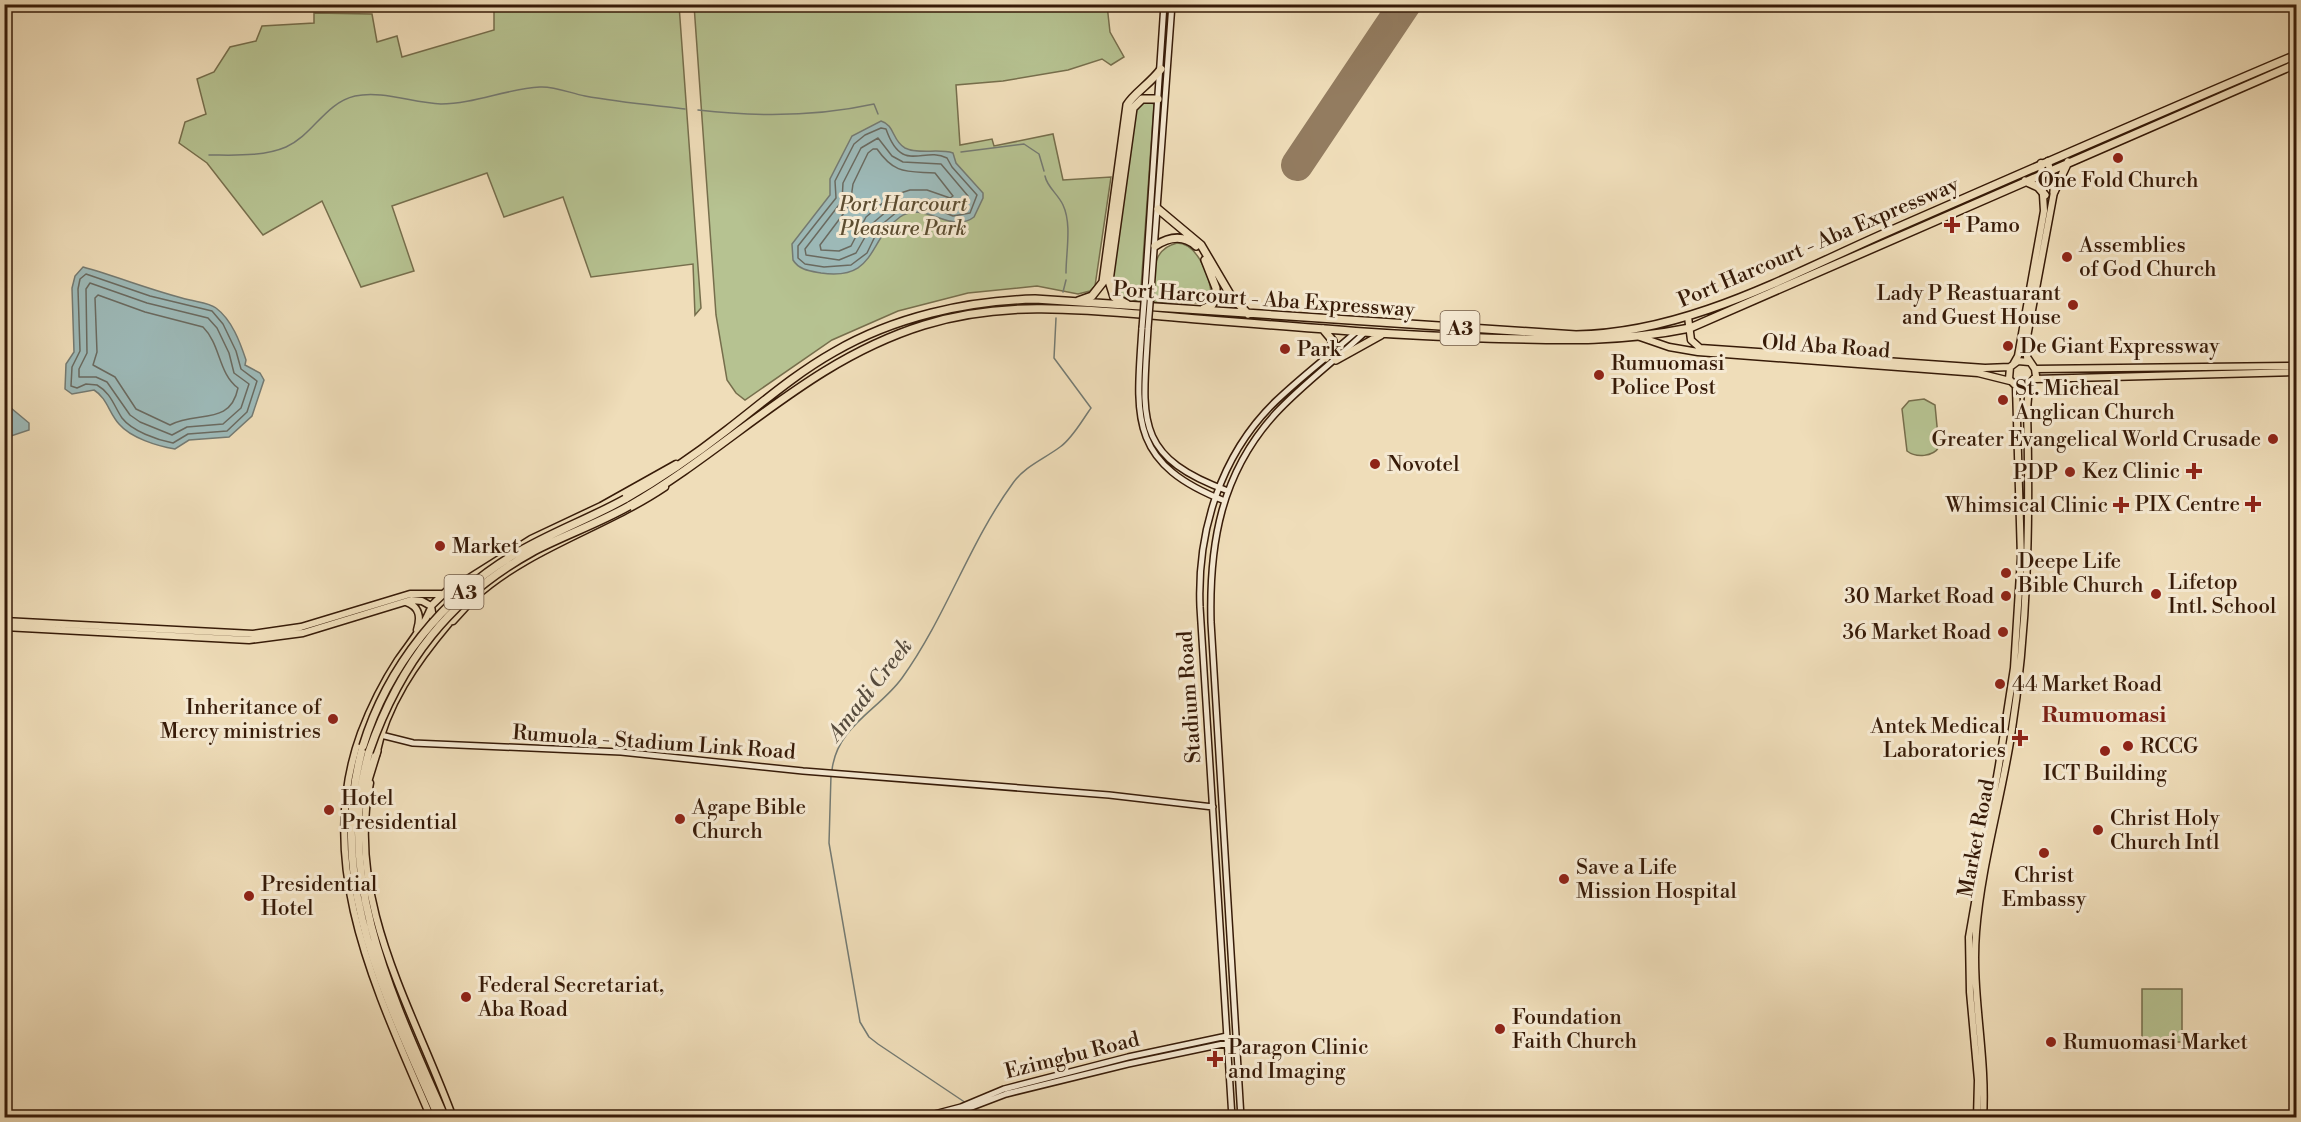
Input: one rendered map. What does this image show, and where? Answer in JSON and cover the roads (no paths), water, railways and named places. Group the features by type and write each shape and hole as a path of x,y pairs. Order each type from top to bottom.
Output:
{"highway":[{"name":"Port Harcourt - Aba Expressway","path":"627,502 815,363 851,342 924,315 971,305 1035,299 1576,335 1621,332 1688,317 2296,55"},
{"name":"Port Harcourt - Aba Expressway","path":"627,502 696,462 801,384 853,352 879,340 926,324 969,314 1009,308 1054,308 1384,334 1577,342 1640,337 1690,327 2296,64"},
{"path":"1074,302 1092,296 1101,287 1127,105 1133,96 1149,85 1161,69"},
{"path":"1132,306 1111,293 1110,276 1133,108 1142,99 1158,99"},
{"path":"2055,192 2068,162"},
{"path":"2025,181 2038,187 2045,195"},
{"path":"1158,209 1201,245 1231,296 1248,314"},
{"path":"1155,246 1165,240 1181,237 1192,242 1203,255 1216,293 1212,305 1198,310"},
{"path":"1323,329 1333,341 1326,358"},
{"path":"1336,360 1384,334"},
{"name":"A3","path":"438,1118 371,955 356,898 351,855 351,804 363,746 381,700 404,661 428,629 456,599 481,577 516,553 627,502"},
{"name":"A3","path":"445,1118 375,940 362,890 357,825 358,801 382,715 404,673 430,636 464,600 516,561 627,502"},
{"path":"346,803 351,855"}],"main road":[{"path":"1164,4 1148,291 1138,404 1144,438 1163,464 1224,501"},
{"path":"1148,291 1155,246 1172,4"},
{"path":"2030,363 2027,337 2055,192 2044,162"},
{"path":"2012,365 2023,360 2035,369 2035,379 2029,386 2016,386 2010,381 2012,365 2018,356 2047,171"},
{"name":"Old Aba Road","path":"1688,317 1691,340 1700,348 1985,368 2012,365"},
{"path":"1145,328 1144,398 1152,437 1161,452 1178,468 1228,491"},
{"name":"Stadium Road","path":"1232,1118 1199,585 1202,550 1218,488 1241,446 1262,417 1276,400 1360,332"},
{"name":"Stadium Road","path":"1241,1118 1210,600 1212,554 1224,501 1252,446 1276,414 1336,360 1360,332"},
{"name":"Old Aba Road","path":"1640,337 1669,347 1698,352 1977,373 2010,381"},
{"path":"2035,369 2296,366"},
{"path":"2035,379 2296,372"},
{"name":"Market Road","path":"1977,1118 1978,1080 1970,992 1969,937 2014,668 2021,558 2016,386"},
{"name":"Market Road","path":"1983,1118 1984,1061 1976,934 2012,735 2023,637 2027,546 2029,386"},
{"path":"431,1118 376,987 354,919 346,868 346,803 355,751 369,713 385,681 430,608 454,582 466,580 522,544 601,506 682,461"},
{"path":"453,1118 385,945 370,887 364,830 373,752 408,677 449,623 474,598 519,565 646,500 686,474 696,462"},
{"path":"466,580 475,590 474,598"},
{"path":"4,621 192,632 260,633 311,624 407,595 441,594"},
{"path":"4,627 249,640 303,633 417,600 430,608 436,621 449,623"},
{"path":"406,602 415,606 420,616 414,635"},
{"name":"Rumuola - Stadium Link Road","path":"381,735 413,743 621,752 831,773 1109,795 1213,807"},
{"name":"Ezimgbu Road","path":"943,1118 1004,1089 1128,1057 1235,1035"},
{"name":"Ezimgbu Road","path":"980,1101 1115,1067 1236,1042"},
{"name":"Ezimgbu Road","path":"919,1118 963,1108"}],"water":[{"path":"881,121 889,126 905,148 916,151 953,153 956,163 983,193 974,217 956,222 918,212 909,213 889,226 869,257 852,271 839,274 821,273 802,268 793,260 792,244 830,195 830,179 852,136"},
{"path":"83,267 207,304 222,313 238,339 246,360 245,365 260,373 264,380 252,416 229,437 189,440 175,449 145,441 124,429 102,397 94,390 72,394 65,389 66,364 74,352 72,288 75,276"},
{"path":"4,380 8,385 5,403 29,423 29,430 5,438"}],"waterway":[{"name":"Amadi Creek","path":"209,155 258,154 286,147 304,135 335,105 355,96 365,95 441,104 466,102 515,90 545,87 597,98 685,109"},
{"name":"Amadi Creek","path":"698,110 743,114 786,114 830,111 874,104 878,114"},
{"name":"Amadi Creek","path":"961,152 1024,144 1039,154 1044,171"},
{"name":"Amadi Creek","path":"1045,176 1066,213 1068,229 1066,273"},
{"name":"Amadi Creek","path":"1063,292 1066,280"},
{"name":"Amadi Creek","path":"832,770 835,755 850,730 893,689 918,655 983,530 1013,483 1029,467 1064,443 1091,408 1054,358 1056,318"},
{"name":"Amadi Creek","path":"831,775 829,843 860,1022 869,1037 878,1044 966,1103"},
{"name":"Amadi Creek","path":"975,1109 988,1118"}],"place":[{"name":"One Fold Church","path":"2118,158"},
{"name":"Pamo","path":"1952,225"},
{"name":"Assemblies of God Church","path":"2067,257"},
{"name":"Lady P Reastuarant and Guest House","path":"2073,305"},
{"name":"De Giant Expressway","path":"2008,346"},
{"name":"Park","path":"1285,349"},
{"name":"Rumuomasi Police Post","path":"1599,375"},
{"name":"St. Micheal Anglican Church","path":"2003,400"},
{"name":"Greater Evangelical World Crusade","path":"2273,439"},
{"name":"Novotel","path":"1375,464"},
{"name":"Kez Clinic","path":"2194,471"},
{"name":"PDP","path":"2070,472"},
{"name":"PIX Centre","path":"2253,504"},
{"name":"Whimsical Clinic","path":"2121,505"},
{"name":"Market","path":"440,546"},
{"name":"Deepe Life Bible Church","path":"2006,573"},
{"name":"Lifetop Intl. School","path":"2156,594"},
{"name":"30 Market Road","path":"2006,596"},
{"name":"36 Market Road","path":"2003,632"},
{"name":"44 Market Road","path":"2000,684"},
{"name":"Inheritance of Mercy ministries","path":"333,719"},
{"name":"Antek Medical Laboratories","path":"2020,738"},
{"name":"RCCG","path":"2128,746"},
{"name":"ICT Building","path":"2105,751"},
{"name":"Hotel Presidential","path":"329,810"},
{"name":"Agape Bible Church","path":"680,819"},
{"name":"Christ Holy Church Intl","path":"2098,830"},
{"name":"Christ Embassy","path":"2044,853"},
{"name":"Save a Life Mission Hospital","path":"1564,879"},
{"name":"Presidential Hotel","path":"249,896"},
{"name":"Federal Secretariat, Aba Road","path":"466,997"},
{"name":"Foundation Faith Church","path":"1500,1029"},
{"name":"Rumuomasi Market","path":"2051,1042"},
{"name":"Paragon Clinic and Imaging","path":"1215,1059"}],"district":[{"name":"Rumuomasi","path":"2104,714"}],"park label":[{"name":"Port Harcourt Pleasure Park","path":"903,216"}]}
